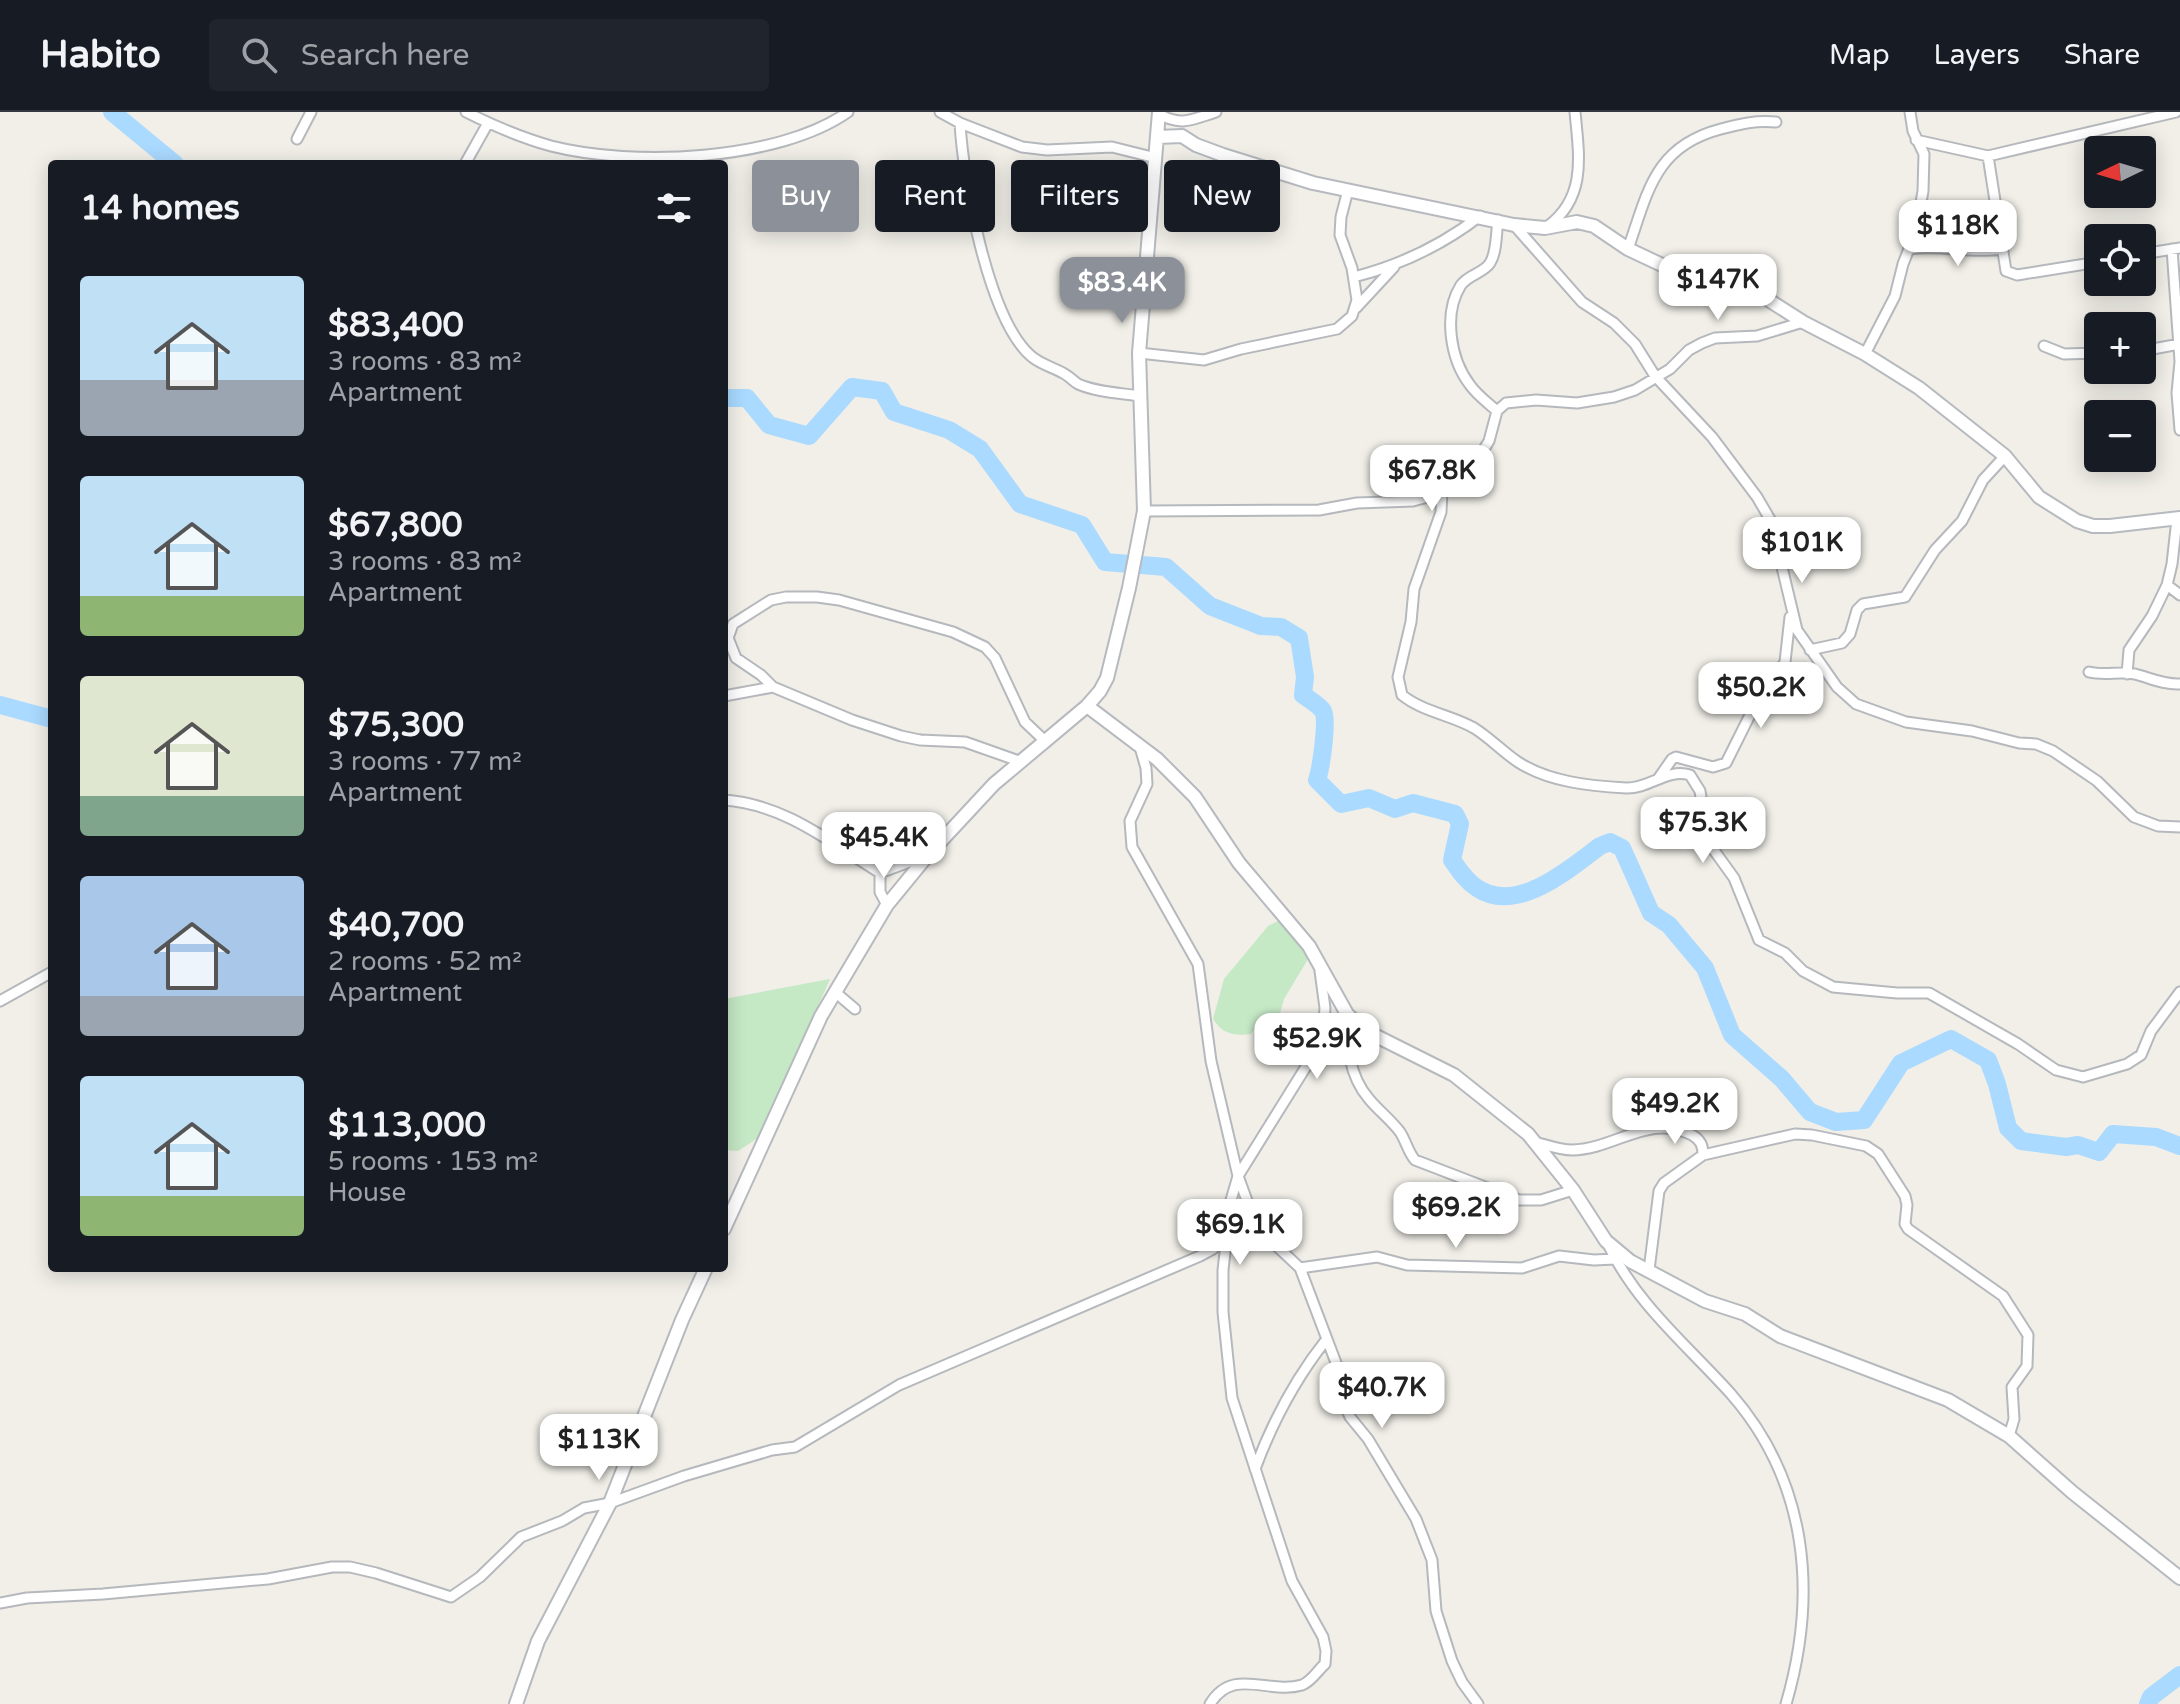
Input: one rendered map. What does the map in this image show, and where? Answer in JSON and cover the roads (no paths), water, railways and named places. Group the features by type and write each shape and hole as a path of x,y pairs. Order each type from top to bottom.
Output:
{"street":[{"path":"297,139 311,112"},
{"path":"466,112 554,147 676,157 772,144 825,126 848,112"},
{"path":"940,112 1022,147 1047,150 1112,147 1156,158"},
{"path":"1159,113 1171,121 1184,122 1216,112"},
{"path":"1545,228 1563,214 1572,200 1577,181 1579,160 1575,112"},
{"path":"1865,354 1889,310 1910,249 1923,191 1924,154 1916,140 1910,112"},
{"path":"1916,140 1988,156 2176,112"},
{"path":"728,1220 821,1016 887,905 928,855 994,784 1087,706 1107,678 1140,541 1144,511 1139,353 1159,113"},
{"path":"1628,249 1647,194 1674,150 1701,134 1749,121 1776,122"},
{"path":"467,160 488,123"},
{"path":"960,123 966,175 989,274 1000,308 1024,349 1041,363 1066,374 1076,383 1139,396"},
{"path":"1158,137 1182,136 1196,145 1244,163 1313,183 1514,225 1545,228 1585,223 1603,230 1628,249 1662,265 1753,290 1803,322 1865,354 1919,388 2005,456 2039,497 2077,521 2110,526 2179,519 2167,585 2152,616 2129,650 2127,674"},
{"path":"1988,156 2003,266 2010,274 2084,264"},
{"path":"1348,190 1340,235 1354,277 1356,308"},
{"path":"1354,277 1396,265 1456,235 1480,216"},
{"path":"1497,411 1469,385 1455,349 1450,320 1463,283 1472,274 1486,268 1492,259 1498,220"},
{"path":"1514,225 1582,302 1614,323 1635,344 1655,376 1712,437 1757,497 1771,521 1797,630 1837,687 1856,704 1906,722 2036,744 2053,751 2097,781 2134,817 2158,826 2180,827"},
{"path":"1910,249 1969,252 2001,249"},
{"path":"2156,252 2176,249 2180,430"},
{"path":"1139,353 1192,359 1214,358 1241,349 1330,332 1352,316 1396,265"},
{"path":"1144,511 1319,510 1357,503 1413,501 1442,492 1462,478 1483,453 1494,429 1497,411 1506,403 1577,403 1614,397 1635,390 1670,369 1689,350 1702,343 1715,338 1757,336 1803,322"},
{"path":"2156,348 2180,344"},
{"path":"2044,346 2064,354 2084,353"},
{"path":"1810,650 1842,643 1850,634 1857,610 1863,604 1905,597 1935,550 1962,521 1983,480 2005,456"},
{"path":"1442,492 1441,512 1414,589 1411,622 1398,677 1402,695 1437,715 1473,728 1521,764 1546,776 1635,789 1681,772 1690,775 1700,791 1704,809 1703,827 1708,842 1734,878 1759,940 1785,953 1803,971 1833,987 1929,993 2018,1044 2056,1070 2083,1077 2127,1064 2141,1055 2151,1031 2180,992"},
{"path":"2167,585 2180,595"},
{"path":"1019,761 965,742 901,736 852,720 773,687 736,658 728,638 733,624 771,600 786,597 839,600 953,632 985,647 995,658 1025,722 1046,742"},
{"path":"1658,779 1676,757 1713,767 1726,763 1750,715 1785,662 1791,612"},
{"path":"2089,672 2127,674 2180,684"},
{"path":"728,695 773,687"},
{"path":"1087,706 1140,745 1195,797 1239,863 1309,946 1347,1014 1364,1030 1454,1075 1535,1142 1573,1190 1615,1259 1663,1324 1731,1394 1762,1433 1787,1488 1801,1551 1804,1592 1797,1652 1786,1704"},
{"path":"1140,745 1147,784 1130,821 1132,847 1198,964 1211,1061 1238,1176 1253,1217 1266,1236 1300,1268 1341,1376 1350,1417 1368,1439 1416,1519 1432,1560 1436,1611 1452,1661 1478,1704"},
{"path":"728,800 750,803 783,813 880,873"},
{"path":"880,873 928,855"},
{"path":"880,873 880,892 887,905"},
{"path":"1210,1704 1221,1690 1232,1684 1299,1686 1309,1681 1325,1664 1323,1637 1292,1581 1232,1398 1223,1312 1225,1237 1231,1200 1238,1176 1312,1057 1323,1033 1325,1008 1320,967"},
{"path":"0,1001 48,974"},
{"path":"835,992 855,1009"},
{"path":"1347,1014 1348,1049 1357,1081 1402,1136 1415,1160 1519,1200 1541,1200 1573,1190"},
{"path":"1535,1142 1571,1150 1588,1148 1655,1127 1685,1131 1698,1138 1703,1155"},
{"path":"1649,1270 1659,1191 1664,1183 1703,1155 1795,1134 1866,1146 1878,1154 1905,1196 1905,1224 1908,1229 2003,1296 2028,1335 2027,1366 2012,1387 2014,1419 2009,1436"},
{"path":"0,1603 27,1598 268,1579 332,1567 350,1567 376,1573 451,1597 480,1577 521,1537 562,1521 584,1508 610,1503 684,1476 772,1450 795,1447 899,1385 1200,1256 1225,1237"},
{"path":"1606,1241 1630,1261 1705,1301 1745,1314 1780,1336 1948,1400 2009,1436 2072,1492 2180,1578"},
{"path":"1300,1268 1377,1257 1407,1265 1522,1268 1559,1256 1615,1259"},
{"path":"516,1704 538,1641 610,1503 704,1272"},
{"path":"1255,1469 1297,1381 1326,1340"}],"waterway":[{"path":"112,112 170,160"},
{"path":"728,398 747,398 769,425 809,436 852,387 882,391 894,412 949,430 980,449 1020,504 1082,525 1105,562 1166,567 1210,606 1261,626 1281,627 1299,638 1305,677 1303,695 1319,707 1324,716 1317,780 1341,804 1369,798 1395,809 1413,803 1455,814 1460,824 1452,860 1477,888 1492,895 1525,893 1558,877 1600,846 1610,842 1622,848 1651,913 1669,925 1705,968 1732,1035 1782,1079 1810,1112 1836,1122 1864,1120 1901,1063 1951,1039 1988,1060 2008,1128 2021,1141 2066,1147 2078,1145 2099,1152 2113,1134 2156,1137 2180,1146"},
{"path":"0,705 48,718"},
{"path":"2148,1704 2151,1697 2180,1675"}]}
